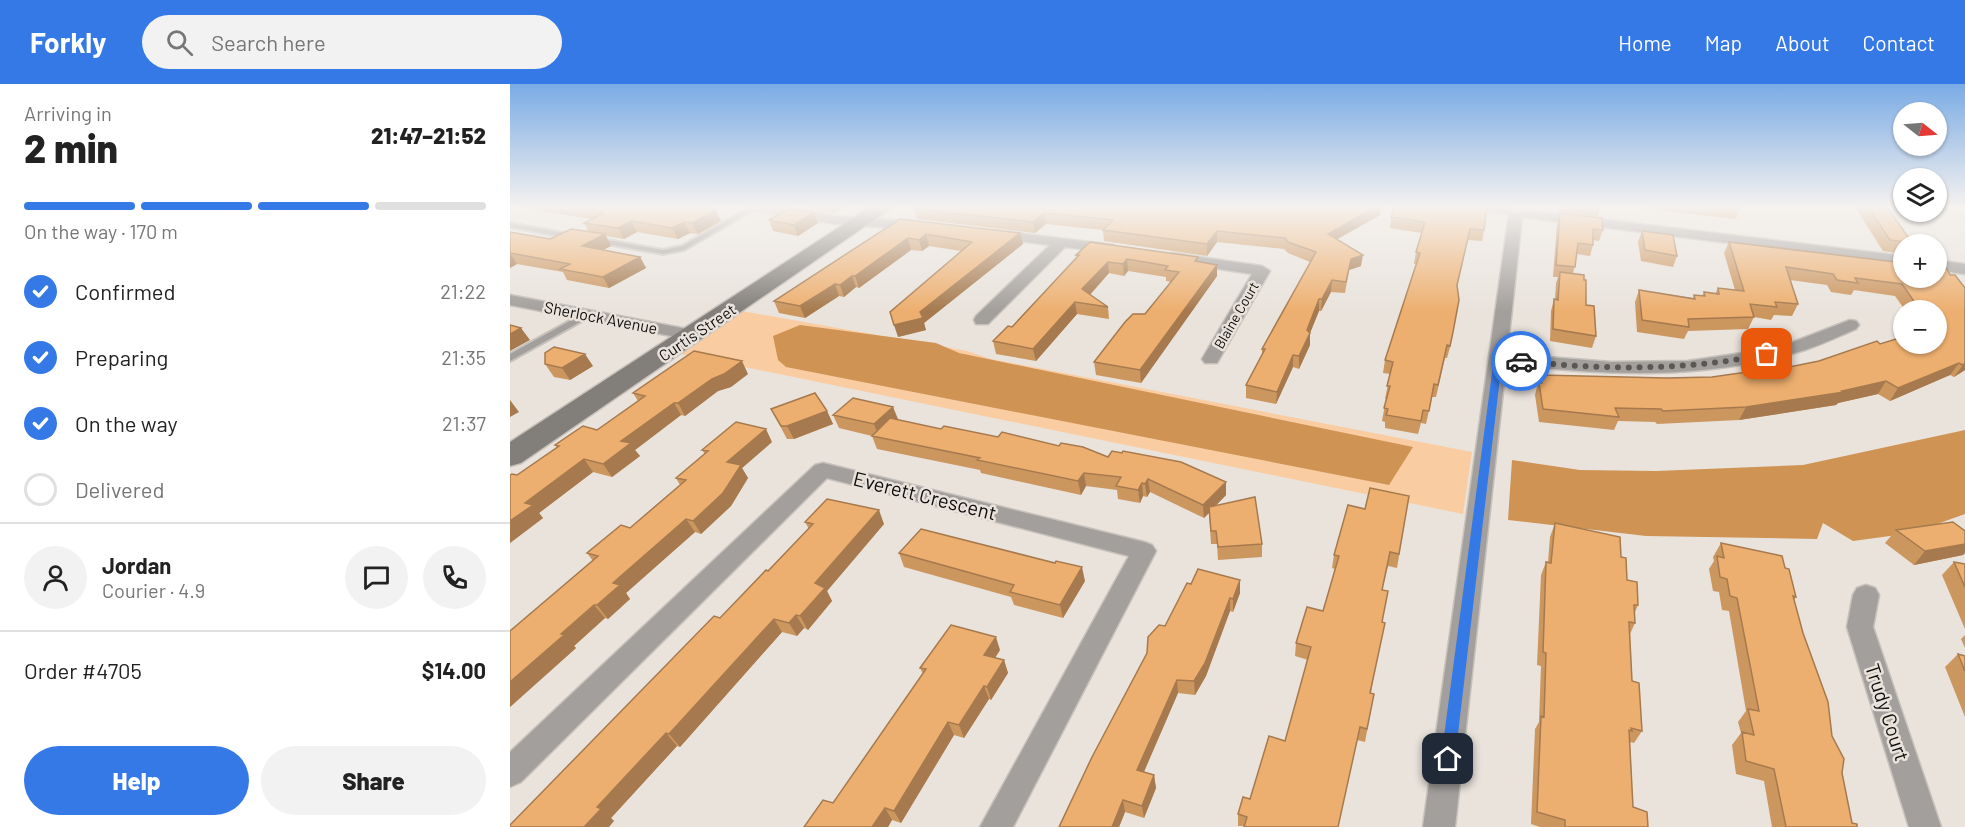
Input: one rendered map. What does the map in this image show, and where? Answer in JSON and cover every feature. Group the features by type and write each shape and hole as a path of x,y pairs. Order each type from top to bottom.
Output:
{"street":[{"name":"Curtis Street","path":"510,456 832,242"},
{"path":"1050,242 1134,252"},
{"path":"1439,827 1512,242"},
{"path":"1754,242 1893,260"},
{"path":"982,320 1061,243"},
{"name":"Blaine Court","path":"1158,255 1262,272 1211,359"},
{"path":"1947,267 1965,269"},
{"name":"Sherlock Avenue","path":"510,300 692,335"},
{"path":"1498,358 1554,365 1624,367 1733,361 1800,346 1850,325"},
{"name":"Everett Crescent","path":"510,772 823,470 1144,550 996,827"},
{"name":"Trudy Court","path":"1866,595 1860,627 1925,827"}],"lane":[{"path":"604,242 672,251 695,242"},
{"path":"510,358 586,315"}],"shaded area":[{"path":"742,311 967,351 991,359 1472,452 1463,514 681,354"},
{"path":"800,325 936,343 959,353 1413,447 1389,485 786,367 778,360 773,336"},
{"path":"1965,430 1965,514 1912,533 1853,541 1823,523 1817,539 1646,536 1508,520 1512,460 1580,470 1656,471 1803,465"}],"building":[{"path":"510,242 590,242 582,246 640,257 603,277 560,269 570,264 510,253"},
{"path":"865,242 903,242 855,276 840,285 835,284 800,306 774,301"},
{"path":"970,242 1009,242 920,312 923,318 894,325 890,312 972,242"},
{"path":"1090,242 1198,257 1195,261 1217,265 1140,370 1094,362 1125,322 1133,314 1145,314 1179,272 1165,270 1168,266 1127,259 1123,264 1108,262 1082,289 1108,307 1075,302 1033,349 993,341 1008,326 1012,327"},
{"path":"1288,242 1341,242 1363,255 1351,259 1346,282 1332,280 1322,299 1319,299 1307,330 1310,333 1299,356 1293,355 1277,392 1246,385 1265,349 1262,349 1316,252"},
{"path":"1419,242 1467,242 1457,285 1459,300 1450,346 1447,345 1438,385 1434,384 1429,411 1423,410 1421,421 1386,415 1388,409 1384,408 1393,362 1385,360 1420,253 1416,252"},
{"path":"1558,242 1593,242 1593,245 1578,243 1575,267 1556,265"},
{"path":"1644,242 1674,242 1677,256 1645,250"},
{"path":"1729,242 1893,262 1893,283 1855,278 1858,283 1837,280 1833,274 1786,267 1798,304 1775,302 1777,307 1750,304 1754,317 1688,319 1689,327 1642,320 1639,290 1695,299 1694,295 1705,296 1704,292 1719,294 1718,288 1744,291"},
{"path":"1947,269 1950,275 1955,275 1965,288 1965,363 1963,365 1959,363 1898,388 1886,381 1842,391 1844,392 1746,407 1663,411 1661,409 1615,408 1619,417 1543,409 1540,375 1667,378 1712,377 1761,370 1764,372 1819,361 1877,341 1880,344 1893,340 1893,354 1947,354 1947,300 1913,300 1905,288 1947,288"},
{"path":"1560,272 1584,275 1586,305 1594,306 1596,336 1553,329 1554,299 1558,300"},
{"path":"510,325 521,328 510,334"},
{"path":"554,347 585,354 562,368 545,364 545,353"},
{"path":"694,351 742,361 678,403 674,403 621,441 631,443 603,464 584,459 525,503 533,505 510,521 510,475 517,475 583,426 597,430 645,396 633,393"},
{"path":"815,393 827,411 787,426 781,426 771,409"},
{"path":"853,398 893,407 874,424 833,415"},
{"path":"890,418 941,429 944,426 998,437 1002,432 1059,446 1061,443 1083,447 1108,457 1112,451 1122,453 1123,451 1181,462 1226,482 1203,505 1148,479 1138,490 1116,486 1121,477 1084,473 1078,481 872,436"},
{"path":"736,422 766,429 727,462 741,465 723,493 693,521 686,519 613,583 620,585 561,634 564,635 510,682 510,631 598,556 587,553 621,525 630,528 686,480 676,478 708,451 702,450"},
{"path":"1370,488 1409,496 1399,554 1390,552 1382,590 1388,591 1382,622 1385,623 1370,693 1374,694 1367,729 1360,727 1338,827 1244,827 1247,817 1238,814 1243,797 1250,799 1269,736 1285,741 1311,647 1296,643 1307,607 1323,611 1339,556 1334,555 1348,505 1365,509"},
{"path":"1255,497 1262,544 1218,547 1216,531 1211,531 1209,507"},
{"path":"827,499 879,510 815,583 825,588 800,616 796,615 789,623 774,619 669,734 666,733 597,807 601,809 584,827 510,827 714,616 720,618 766,570 768,571 813,524 805,522"},
{"path":"1953,522 1965,531 1965,544 1925,551 1896,530"},
{"path":"1555,523 1620,537 1621,557 1626,558 1627,580 1637,582 1638,605 1634,605 1635,623 1629,622 1632,681 1639,683 1642,731 1631,728 1632,731 1629,730 1633,807 1647,812 1648,827 1565,827 1565,820 1537,812 1541,716 1544,717 1546,653 1543,652 1546,562 1551,563"},
{"path":"921,529 1055,563 1056,561 1082,567 1060,605 1010,592 1014,585 899,553"},
{"path":"1721,543 1782,556 1785,568 1789,569 1796,597 1793,596 1803,633 1828,702 1832,736 1844,759 1842,773 1852,823 1857,824 1857,827 1786,827 1774,769 1746,761 1742,732 1754,735 1748,709 1759,711 1737,598 1730,596 1727,579 1720,577 1717,556 1724,558"},
{"path":"1954,562 1965,564 1965,587"},
{"path":"1198,569 1240,580 1233,599 1230,598 1205,663 1194,681 1177,680 1137,770 1154,775 1142,806 1123,800 1112,827 1059,827 1092,757 1147,653 1148,637 1159,625 1165,626 1187,583 1191,584"},
{"path":"951,625 996,637 984,655 1004,660 987,687 984,686 959,725 948,722 894,811 885,808 872,827 804,827 823,800 833,803 926,669 920,668"},
{"path":"1958,654 1965,656 1965,671"}],"way so far":[{"path":"1521,361 1554,365 1659,367 1733,361 1767,354"}],"route":[{"path":"1448,759 1498,358 1521,361"}]}
